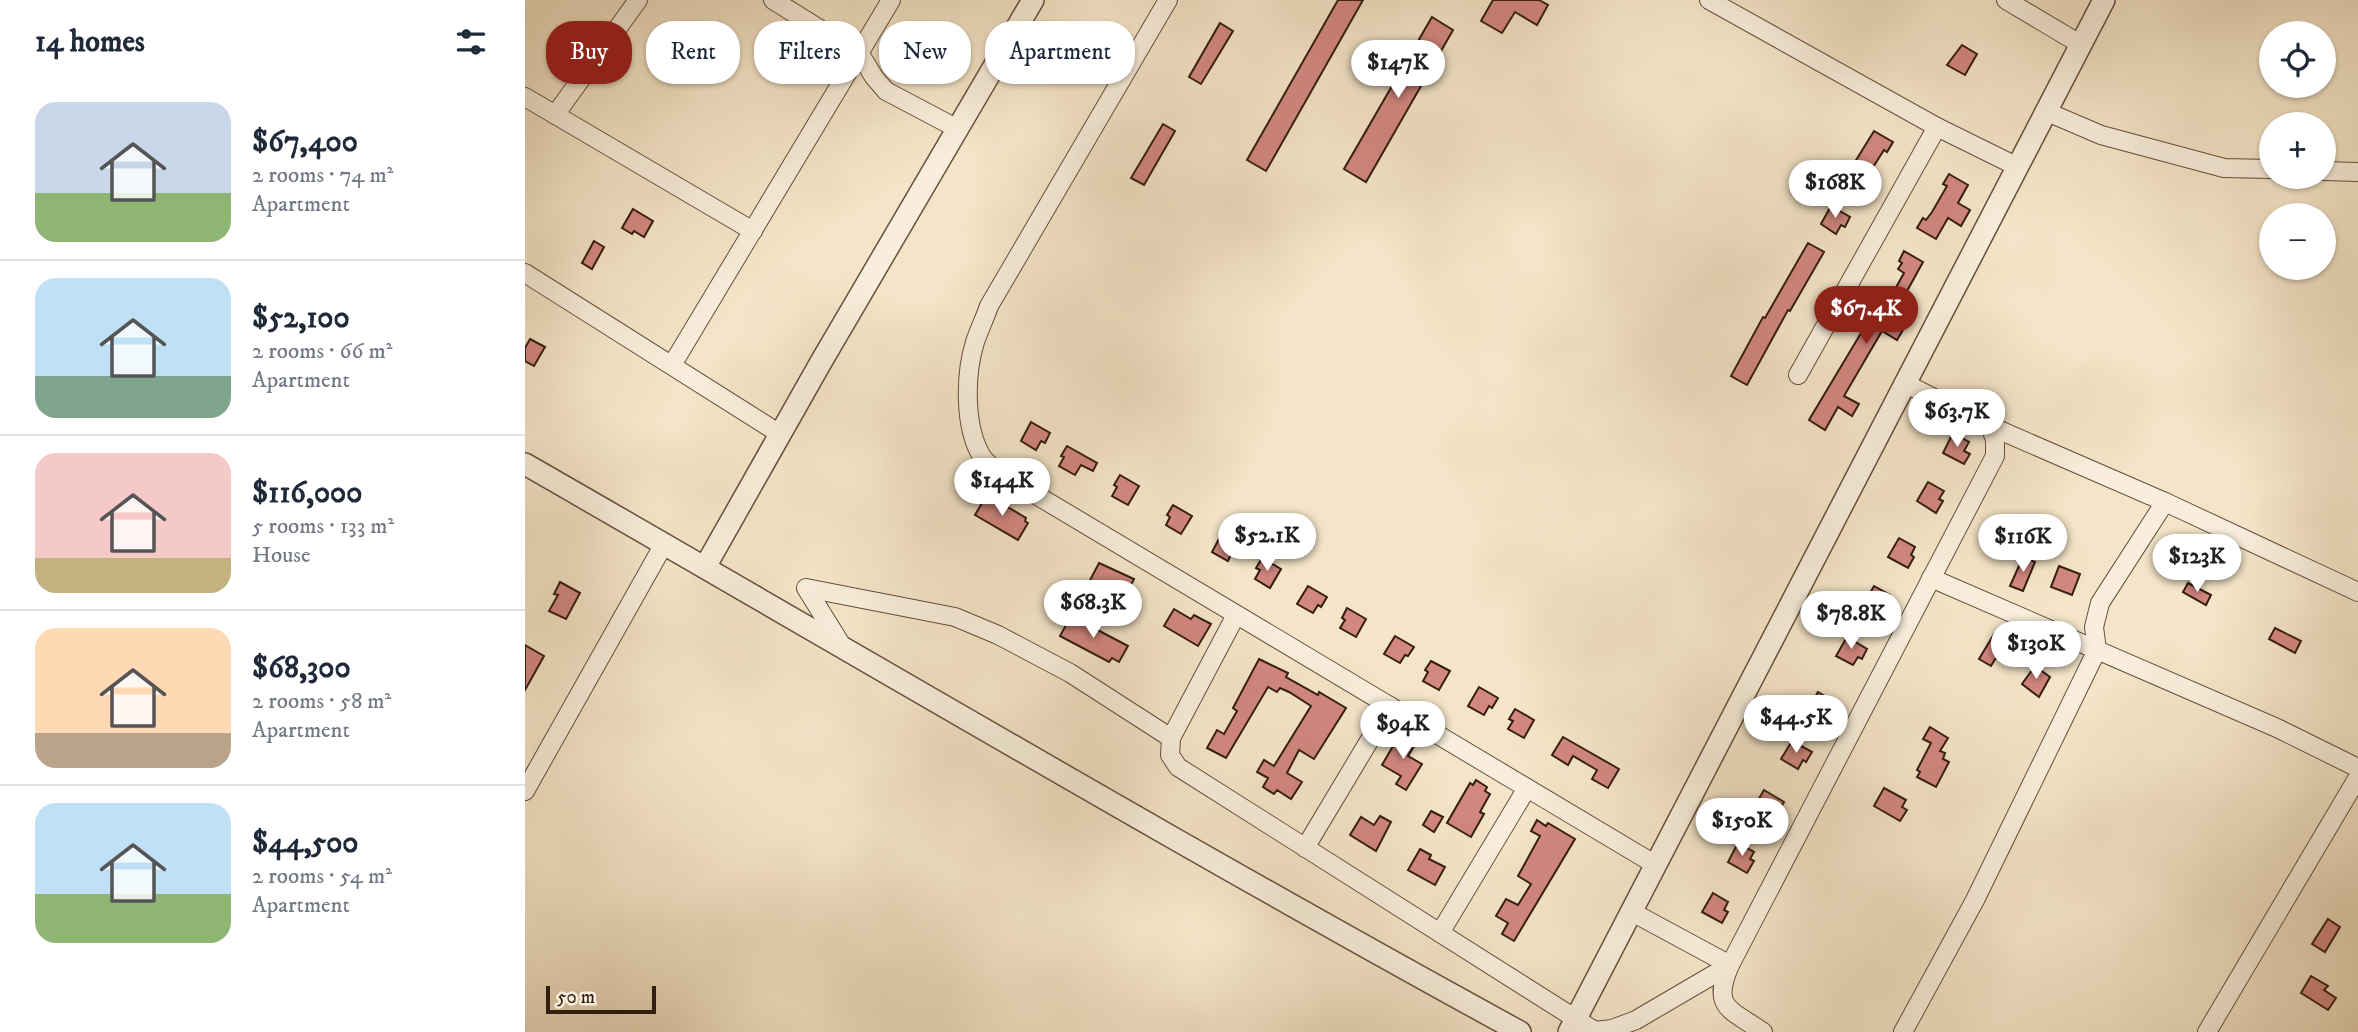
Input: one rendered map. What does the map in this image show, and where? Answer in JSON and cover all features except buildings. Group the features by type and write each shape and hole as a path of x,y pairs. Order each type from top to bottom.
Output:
{"street":[{"path":"555,115 638,0"},
{"path":"773,0 807,21"},
{"path":"865,45 891,0"},
{"path":"705,567 1033,0"},
{"path":"1168,0 989,306 975,343 967,377 970,415 982,458 996,471 1656,865"},
{"path":"1709,0 1937,127 2016,166"},
{"path":"2006,0 2080,44"},
{"path":"1573,1025 2104,0"},
{"path":"865,62 886,91 958,129"},
{"path":"672,365 842,84"},
{"path":"525,97 753,231"},
{"path":"2045,111 2101,135 2224,168 2259,169"},
{"path":"1798,376 1937,127"},
{"path":"2336,171 2358,172"},
{"path":"525,273 780,434"},
{"path":"1904,383 1990,426 2165,502 2358,592"},
{"path":"1763,1032 1725,1006 1721,995 1723,982 1994,456 1995,440 1990,426"},
{"path":"525,464 845,650 1376,953 1520,1032"},
{"path":"1903,1032 1975,901 2097,650 2094,628 2100,603 2165,502"},
{"path":"525,791 664,544"},
{"path":"1931,578 2277,728 2358,768"},
{"path":"845,650 806,588 937,612 964,620 1070,673 1171,738"},
{"path":"1236,615 1171,738 1170,755 1178,767 1440,933 1573,1025 1595,1031 1612,1029 1636,1020 1730,965"},
{"path":"1305,848 1390,706"},
{"path":"2207,1032 2358,778"},
{"path":"1440,933 1527,788"},
{"path":"1632,912 1730,965"}]}
